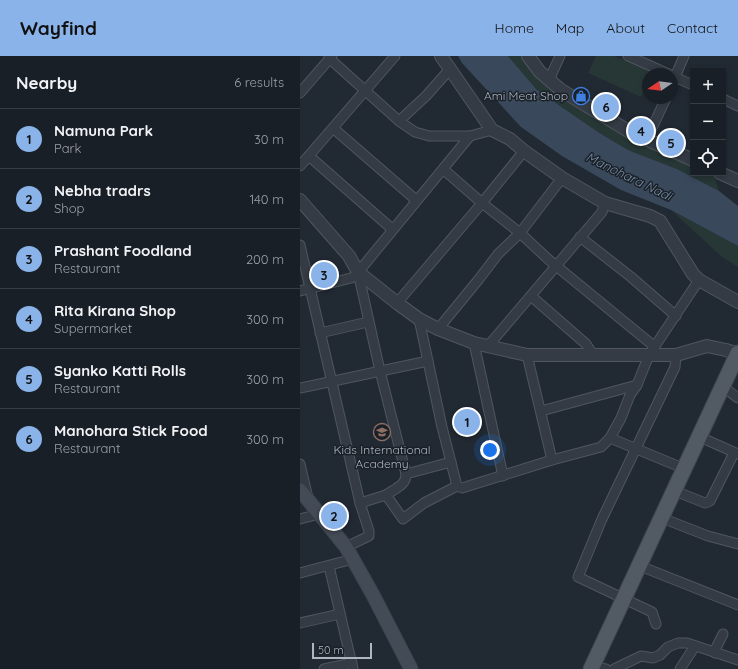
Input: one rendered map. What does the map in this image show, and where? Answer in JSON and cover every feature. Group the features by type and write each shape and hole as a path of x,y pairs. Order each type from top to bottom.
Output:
{"main road":[{"path":"596,668 624,600 738,354"},
{"path":"304,495 346,547 373,595 411,669"}],"street":[{"path":"300,166 364,90 395,56"},
{"path":"441,56 492,130 510,139 524,151 562,178 605,203 650,216 660,221 688,267 699,280 738,302"},
{"path":"528,56 540,72 561,90 630,132 690,159"},
{"path":"549,80 560,56"},
{"path":"628,56 652,68"},
{"path":"677,68 684,56"},
{"path":"300,93 330,57 399,121 415,132 429,136 470,136 492,130"},
{"path":"399,121 426,96 450,69"},
{"path":"678,80 690,84"},
{"path":"726,100 738,106"},
{"path":"648,139 663,104"},
{"path":"333,128 416,200"},
{"path":"300,291 351,278 358,272 470,136"},
{"path":"396,303 482,203 524,151"},
{"path":"309,156 392,229"},
{"path":"443,169 482,203 520,233 652,351"},
{"path":"726,176 738,181"},
{"path":"438,329 498,254 520,233 562,178"},
{"path":"300,200 349,256 358,272 368,322 407,478 404,483 386,495 360,503"},
{"path":"488,346 602,212 605,203"},
{"path":"580,237 631,277 676,316"},
{"path":"300,245 331,381 369,536 346,547"},
{"path":"358,272 396,303 438,329 474,343 527,355 592,356 652,351 676,355 708,346 738,354"},
{"path":"386,495 403,519 424,503 457,486 462,488 552,460 601,447 610,438 621,418 630,395 637,385 652,351 699,280"},
{"path":"531,296 586,344 592,356"},
{"path":"419,318 457,486"},
{"path":"320,333 368,322"},
{"path":"474,343 503,476"},
{"path":"527,355 552,460"},
{"path":"656,624 652,612 578,577 602,519 675,367 676,355"},
{"path":"300,388 428,361"},
{"path":"541,411 637,385"},
{"path":"722,386 738,398"},
{"path":"675,491 705,503 710,501 736,453 700,437"},
{"path":"610,438 685,469"},
{"path":"406,474 451,462"},
{"path":"300,464 304,495"},
{"path":"300,519 319,514"},
{"path":"662,518 708,536 738,544"},
{"path":"300,573 353,559"},
{"path":"324,669 352,666 329,566"},
{"path":"640,566 738,605"},
{"path":"300,623 340,614"},
{"path":"715,653 723,634"},
{"path":"614,669 641,656 656,657 668,647 678,643 687,643 738,660"},
{"path":"680,669 695,646"}],"shaded area":[{"path":"508,56 523,56 616,131 638,143 690,163 690,176 677,169 628,150 598,132 537,90"},
{"path":"596,56 614,56 642,68 641,97 588,73"},
{"path":"690,176 715,176 719,191"},
{"path":"671,210 738,246 738,267 722,257"}],"water":[{"name":"Manohara Nadi","path":"458,56 508,56 537,90 598,132 628,150 677,169 719,191 738,206 738,246 671,210 621,190 562,156 521,127 462,63"}],"place":[{"name":"Ami Meat Shop","path":"581,96"},
{"name":"Manohara Stick Food","path":"606,107"},
{"name":"Rita Kirana Shop","path":"641,131"},
{"name":"Syanko Katti Rolls","path":"671,143"},
{"name":"Prashant Foodland","path":"324,275"},
{"name":"Namuna Park","path":"467,422"},
{"name":"Kids International Academy","path":"382,432"},
{"name":"Nebha tradrs","path":"334,516"}]}
